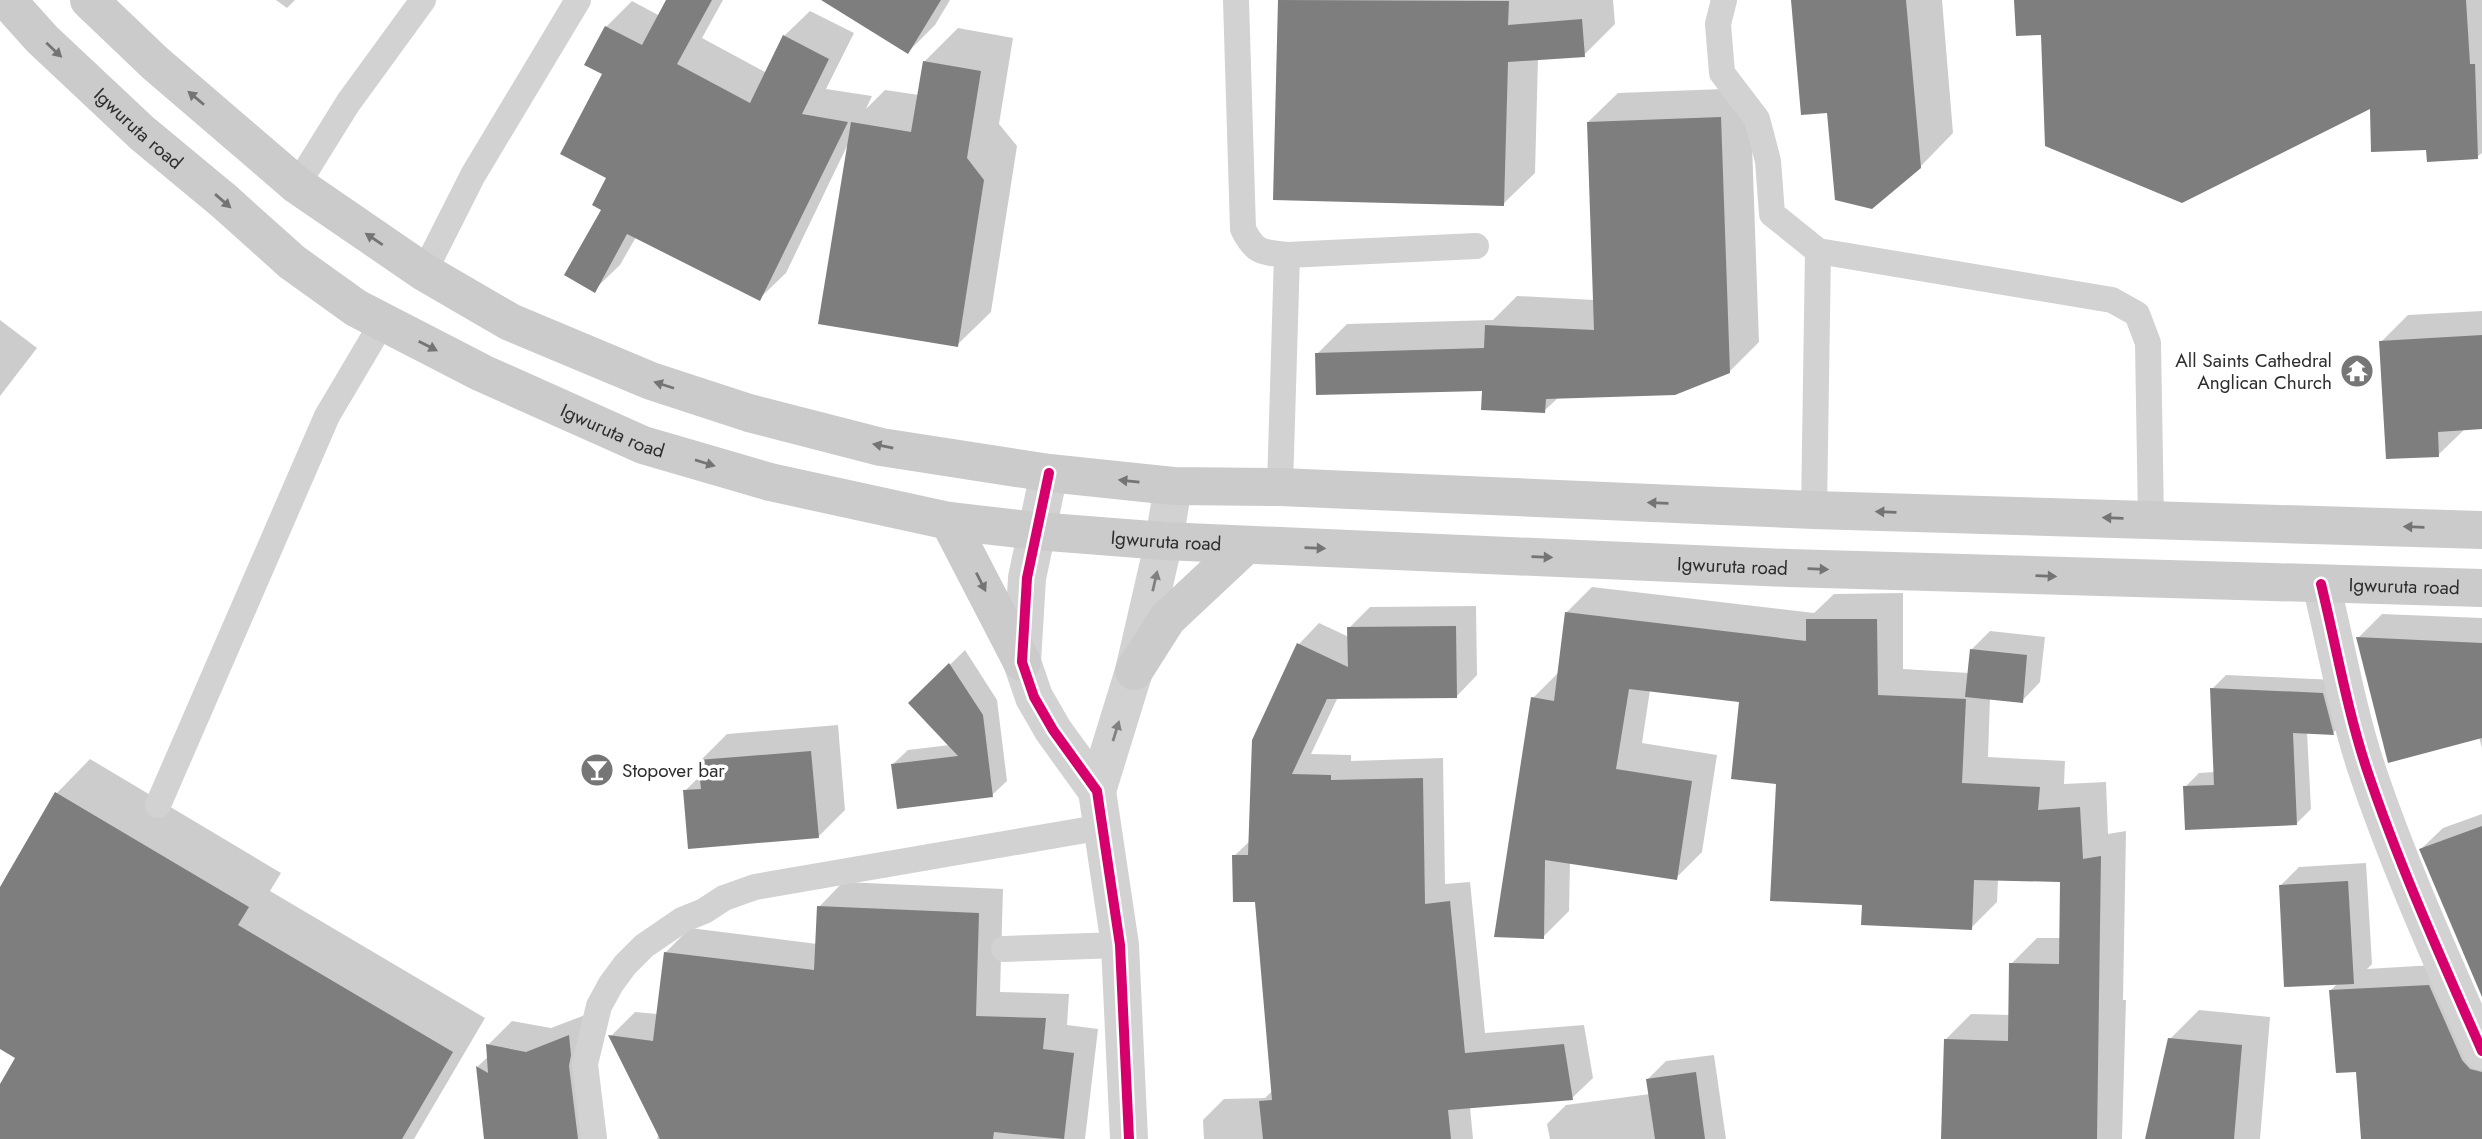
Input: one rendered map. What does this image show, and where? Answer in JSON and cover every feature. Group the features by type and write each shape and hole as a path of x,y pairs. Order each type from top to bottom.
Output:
{"main road":[{"name":"Igwuruta road","path":"7,0 42,39 142,133 292,262 356,308 482,373 643,444 770,482 949,521 1164,541 1788,568 2482,587"},
{"path":"89,0 155,63 298,185 424,272 510,322 651,381 749,413 881,447 1049,472 1173,486 1280,487 1814,510 2482,530"},
{"path":"949,521 1022,662"},
{"path":"1135,671 1167,619 1247,545"}],"street":[{"path":"1049,472 1027,578 1022,662 1034,697 1100,809 1120,944 1129,1139"},
{"path":"1100,809 1135,671 1164,541 1173,486"},
{"path":"2321,584 2367,771 2423,914 2482,1051"}],"lane":[{"path":"298,185 348,103 423,0"},
{"path":"424,272 473,176 578,0"},
{"path":"1236,0 1242,229 1251,244 1260,252 1287,255 1476,246"},
{"path":"1724,0 1718,24 1722,73 1757,119 1768,162 1772,214 1818,251 2112,300 2137,314 2148,344 2151,520"},
{"path":"1814,510 1818,251"},
{"path":"1280,487 1287,255"},
{"path":"158,805 327,416 382,323"},
{"path":"594,1139 585,1064 599,1006 625,965 644,946 682,920 704,911 724,898 755,887 1100,809"},
{"path":"1004,949 1120,944"}],"building":[{"path":"666,0 712,0 677,64 750,103 783,35 829,59 802,114 848,122 760,301 627,234 595,293 564,275 601,210 592,205 606,178 560,154 602,74 584,65 605,26 642,45"},
{"path":"821,0 941,0 908,54"},
{"path":"1278,0 1509,1 1508,25 1582,19 1585,57 1508,62 1504,206 1273,200"},
{"path":"1791,0 1906,0 1921,168 1872,209 1835,200 1827,113 1801,115"},
{"path":"2014,0 2466,0 2470,64 2475,64 2478,159 2427,162 2426,150 2371,152 2370,109 2182,203 2045,146 2041,35 2016,36"},
{"path":"923,61 981,71 967,158 984,180 958,347 818,324 851,122 911,132"},
{"path":"1721,117 1730,373 1675,395 1546,399 1545,413 1481,410 1482,391 1316,395 1315,353 1484,348 1485,325 1594,330 1587,122"},
{"path":"2482,335 2482,429 2438,432 2439,457 2386,459 2379,341"},
{"path":"1565,612 1806,641 1806,619 1877,619 1878,695 1966,699 1962,783 2040,787 2038,810 2080,807 2083,859 2101,856 2097,1139 1941,1139 1944,1039 2008,1041 2009,963 2059,964 2060,882 1974,880 1972,930 1861,925 1862,905 1770,901 1776,784 1731,779 1739,702 1629,689 1616,769 1692,781 1677,880 1545,860 1544,939 1494,937 1531,697 1554,701"},
{"path":"1456,626 1457,698 1327,699 1292,774 1331,775 1331,780 1423,778 1425,904 1450,901 1465,1053 1564,1044 1573,1100 1448,1110 1451,1139 1263,1139 1259,1101 1272,1100 1255,902 1233,902 1232,855 1248,855 1252,740 1297,643 1348,667 1347,627"},
{"path":"2356,637 2482,643 2482,738 2388,763"},
{"path":"1970,649 2027,655 2023,703 1965,697"},
{"path":"949,663 983,715 993,797 897,809 891,764 958,756 908,703"},
{"path":"2210,688 2323,693 2334,735 2293,733 2297,825 2185,830 2183,786 2214,785"},
{"path":"811,751 819,838 688,849 683,790 701,789 698,760"},
{"path":"55,792 249,907 238,925 453,1052 402,1139 0,1139 0,1084 15,1058 0,1049 0,887"},
{"path":"2482,826 2482,997 2419,849"},
{"path":"2348,881 2354,984 2284,987 2279,885"},
{"path":"817,906 979,913 976,1016 1046,1018 1043,1049 1074,1053 1064,1139 994,1132 993,1139 660,1139 608,1035 653,1041 664,952 814,970"},
{"path":"2429,985 2462,1060 2470,1069 2482,1072 2482,1139 2361,1139 2356,1072 2336,1073 2329,990"},
{"path":"569,1035 569,1066 578,1139 484,1139 476,1066 488,1073 486,1044 526,1052"},
{"path":"2168,1038 2242,1045 2234,1139 2145,1139"},
{"path":"1696,1072 1705,1139 1655,1139 1646,1079"}],"cycle path":[{"path":"1049,473 1027,578 1022,662 1034,697 1053,730 1097,791 1120,945 1129,1139"},
{"path":"2321,584 2360,747 2379,806 2482,1051"}],"place":[{"name":"All Saints Cathedral Anglican Church","path":"2357,371"},
{"name":"Stopover bar","path":"597,770"}]}
